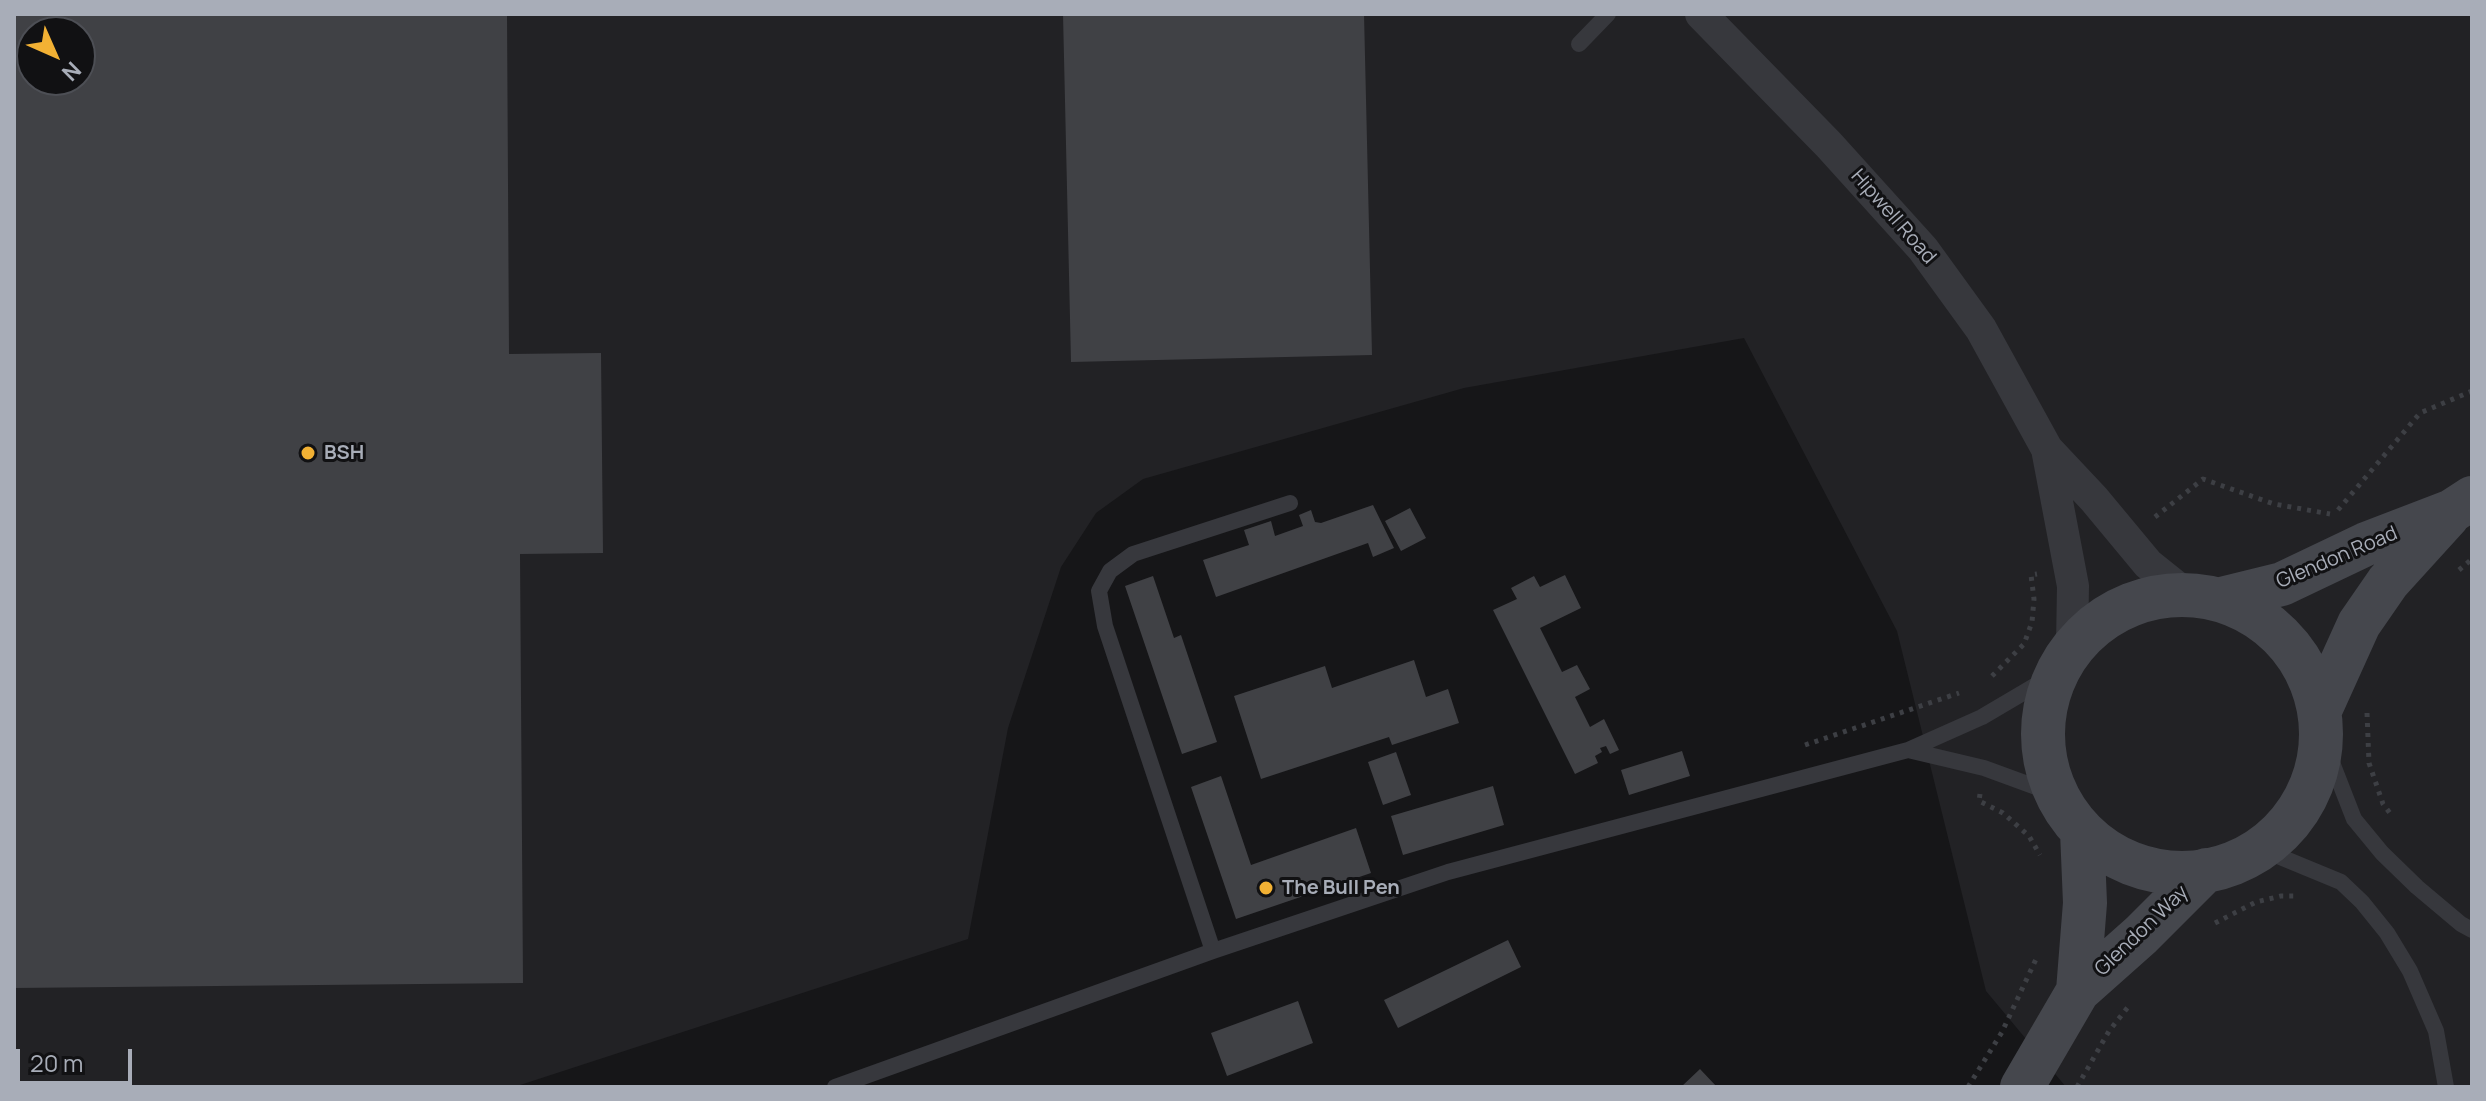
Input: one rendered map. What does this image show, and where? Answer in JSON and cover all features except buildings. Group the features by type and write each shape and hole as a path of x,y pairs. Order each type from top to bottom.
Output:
{"street":[{"name":"Hipwell Road","path":"1701,14 1839,155 1923,249 1981,329 2047,449 2148,564 2204,597"},
{"name":"Hipwell Road","path":"2047,449 2073,586 2066,658"},
{"name":"Glendon Road","path":"2204,597 2282,584 2366,544 2462,504"},
{"name":"Glendon Road","path":"2321,722 2359,624 2388,582 2462,504"},
{"path":"2165,594 2204,597 2275,629 2305,668 2321,722 2312,785 2285,827 2261,849 2215,870 2166,873 2109,854 2072,823 2055,794 2042,755 2042,710 2066,658 2118,608 2165,594"},
{"name":"Glendon Way","path":"2078,991 2085,903 2082,831"},
{"name":"Glendon Way","path":"2022,1087 2078,991 2141,935 2206,870"}],"lane":[{"path":"1579,44 1608,14"},
{"path":"1213,951 1105,626 1099,591 1110,571 1133,554 1290,503"},
{"path":"835,1087 1213,951 1448,872 1908,750 1982,717 2066,658"},
{"path":"2321,722 2354,819 2382,853 2417,887 2472,930"},
{"path":"1908,750 1984,768 2055,794"},
{"path":"2261,849 2341,882 2387,933 2410,971 2436,1031 2446,1087"}],"path":[{"path":"2150,521 2203,479 2274,504 2334,514 2420,413 2472,391"},
{"path":"2455,574 2472,559"},
{"path":"1982,682 2024,644 2032,622 2034,599 2031,575 2047,572"},
{"path":"2367,710 2369,763 2383,804 2394,818 2385,829"},
{"path":"1981,788 1979,801 2015,822 2029,836 2043,861"},
{"path":"2204,931 2256,902 2297,896"},
{"path":"1968,1087 2002,1032 2041,946"},
{"path":"2077,1087 2109,1031 2136,996"}],"shaded area":[{"path":"14,14 2472,14 2472,1087 2066,1087 1986,991 1897,631 1744,338 1464,388 1143,479 1096,513 1061,567 1008,728 968,939 514,1087 14,1087"}],"place":[{"name":"BSH","path":"308,453"},
{"name":"The Bull Pen","path":"1266,888"}]}
